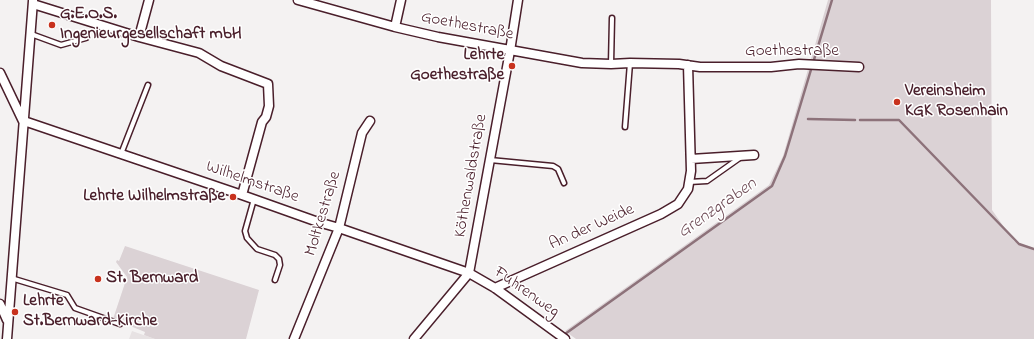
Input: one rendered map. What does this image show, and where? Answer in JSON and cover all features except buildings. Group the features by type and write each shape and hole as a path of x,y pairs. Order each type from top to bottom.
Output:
{"street":[{"path":"139,37 149,0"},
{"name":"Goethestraße","path":"300,0 395,27 510,51 582,63 679,64 688,66 771,67 812,65 859,67"},
{"path":"395,27 401,0"},
{"name":"Köthenwaldstraße","path":"414,339 469,273 518,0"},
{"path":"7,339 33,2 139,37 199,53 221,66 268,84 269,106 266,117 262,122 242,195"},
{"name":"An der Weide","path":"496,288 661,214 678,204 688,189 691,171 688,66"},
{"path":"0,73 24,121"},
{"name":"Moltkestraße","path":"294,339 339,228 362,133 370,120"},
{"name":"Wilhelmstraße","path":"24,121 469,273"},
{"path":"691,159 754,155"},
{"name":"Fuhrenweg","path":"469,273 496,288 562,337"},
{"path":"0,304 8,321"}],"lane":[{"path":"611,64 612,18"},
{"path":"31,34 62,45 86,38"},
{"path":"625,127 630,63"},
{"path":"121,154 148,85"},
{"path":"689,182 707,181 743,156"},
{"path":"490,160 555,167 558,169 564,183"},
{"path":"254,199 245,231 247,238 258,249 279,259 280,265 275,280"},
{"path":"11,278 67,295 75,308 120,324"}],"shaded area":[{"path":"828,0 991,0 992,210 1014,241 1034,250 1034,339 576,339 565,331 769,185 783,156"},
{"path":"125,246 259,290 246,339 155,339 144,335 145,332 113,319 127,277 116,262 117,260 119,261"},
{"path":"132,331 155,339 129,339"}],"waterway":[{"name":"Grenzgraben","path":"558,339 772,186 785,156 832,0"},
{"path":"808,119 855,120"},
{"path":"860,120 899,120 1019,244 1034,249"}],"place":[{"name":"G.E.O.S. Ingenieurgesellschaft mbH","path":"52,25"},
{"name":"Lehrte Goethestraße","path":"512,66"},
{"name":"Vereinsheim KGK Rosenhain","path":"897,102"},
{"name":"Lehrte Wilhelmstraße","path":"233,197"},
{"name":"St. Bernward","path":"98,279"},
{"name":"Lehrte St.Bernward-Kirche","path":"15,312"}]}
